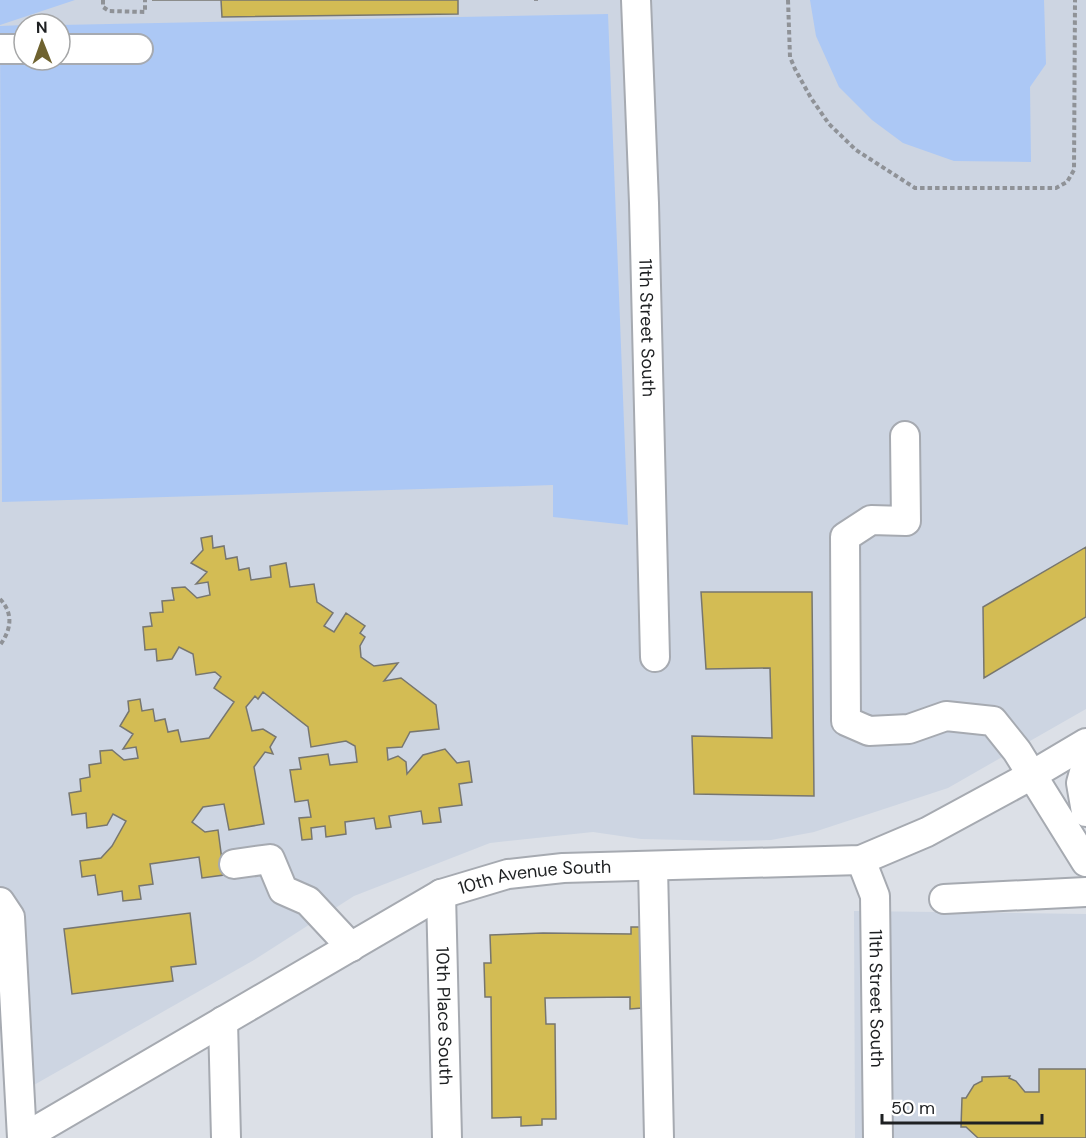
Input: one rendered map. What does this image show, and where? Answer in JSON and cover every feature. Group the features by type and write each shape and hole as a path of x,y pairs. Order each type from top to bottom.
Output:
{"street":[{"name":"11th Street South","path":"636,0 644,203 655,657"},
{"path":"72,49 138,49"},
{"path":"905,435 906,521 871,520 845,537 846,721 869,731 909,729 946,716 993,721 1017,751 1086,862"},
{"name":"10th Avenue South","path":"22,1138 441,894 508,874 563,868 861,860 927,832 1086,743"},
{"path":"1086,765 1082,783 1086,812"},
{"path":"234,864 270,859 283,890 308,901 351,947"},
{"name":"11th Street South","path":"861,860 875,897 878,1138"},
{"path":"653,867 660,1138"},
{"path":"944,899 1086,892"},
{"name":"10th Place South","path":"441,894 447,1138"},
{"path":"0,902 10,917 22,1138"},
{"path":"223,1021 226,1138"}],"path":[{"path":"103,0 103,6 109,11 145,12 145,0"},
{"path":"788,0 790,57 811,99 830,124 856,150 915,188 1056,188 1067,182 1074,170 1074,0"},
{"path":"0,600 10,616 10,626 0,645"}],"shaded area":[{"path":"0,0 1086,0 1086,709 948,788 814,832 771,840 729,841 641,839 593,832 490,843 354,896 254,960 18,1094 0,902"},
{"path":"0,0 75,0 39,12 12,12 12,21 0,25"},
{"path":"810,0 1044,0 1046,64 1030,87 1031,162 954,161 903,143 872,120 839,87 816,36"},
{"path":"608,14 628,525 553,517 553,485 2,502 0,26 12,26 12,72 72,72 72,25"},
{"path":"854,911 1086,914 1086,1138 855,1138"}],"building":[{"path":"221,0 458,0 458,14 222,17"},
{"path":"212,536 213,548 224,546 226,559 237,557 239,570 249,568 251,580 271,577 270,566 286,563 290,587 314,584 317,602 333,613 324,626 334,632 346,613 365,626 360,633 365,637 360,646 361,657 374,666 398,663 384,681 401,678 436,705 439,729 410,732 402,747 387,748 388,760 398,756 406,762 407,774 423,755 445,749 457,763 469,761 472,782 459,784 462,805 439,808 441,822 423,824 421,811 389,816 391,827 376,829 374,818 345,822 346,834 326,837 325,826 311,828 312,839 302,840 299,818 311,817 308,800 295,802 290,770 301,769 299,758 328,754 330,765 357,762 355,746 346,741 311,747 308,727 263,692 258,699 255,696 246,707 252,731 263,729 276,737 270,747 273,754 265,752 254,767 264,824 229,830 224,804 203,807 192,822 205,832 218,830 224,875 202,878 199,857 150,864 153,884 139,886 141,899 123,901 122,891 98,895 95,875 82,877 80,861 101,858 112,846 126,821 113,814 107,825 87,828 86,813 72,815 69,793 81,791 80,779 90,777 89,765 101,763 100,751 112,750 124,760 138,758 136,747 123,749 133,734 120,726 129,711 128,701 140,699 142,711 153,709 155,721 165,719 168,732 178,730 181,742 209,738 234,702 214,688 221,677 215,672 196,675 193,654 179,647 172,659 157,661 156,649 145,650 143,627 152,626 150,613 163,612 162,601 174,600 172,588 185,587 197,598 210,595 208,582 196,584 207,572 191,563 203,550 201,538"},
{"path":"1086,547 1086,617 984,678 983,607"},
{"path":"701,592 812,592 814,796 694,794 692,736 772,738 770,668 706,669"},
{"path":"190,913 196,964 171,967 173,981 72,994 64,929"},
{"path":"631,927 641,927 642,1008 630,1009 630,997 545,998 546,1024 555,1024 556,1119 542,1119 542,1125 521,1126 521,1117 492,1118 491,997 485,997 484,963 491,963 490,935 631,934"},
{"path":"1039,1069 1086,1069 1086,1138 978,1138 966,1127 961,1127 962,1098 966,1098 974,1085 982,1081 982,1077 1010,1076 1009,1078 1016,1081 1025,1092 1039,1092"}]}
